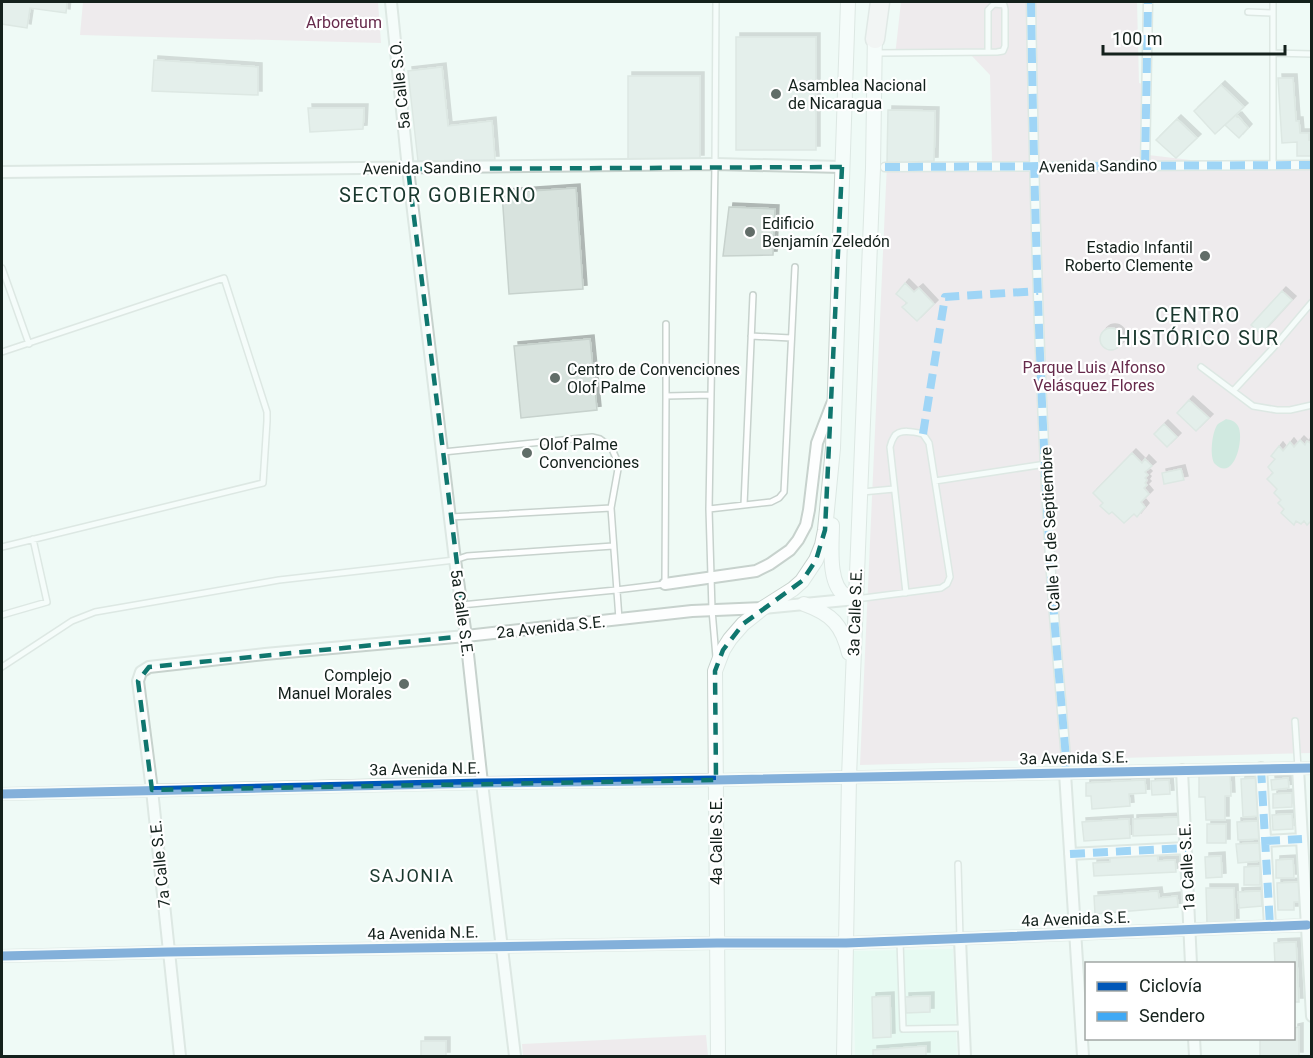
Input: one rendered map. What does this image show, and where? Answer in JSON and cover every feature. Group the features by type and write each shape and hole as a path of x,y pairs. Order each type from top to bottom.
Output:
{"highway":[{"path":"875,46 878,2"}],"street":[{"name":"5a Calle S.O.","path":"391,2 408,169"},
{"path":"848,2 833,448 832,569 840,590 844,595 856,599"},
{"name":"Calle 15 de Septiembre","path":"1031,2 1033,167 1046,464 1083,1056"},
{"path":"1145,165 1148,2"},
{"name":"3a Calle S.E.","path":"844,1056 849,777 860,492 879,168 875,46"},
{"name":"Avenida Sandino","path":"2,172 715,164 842,168"},
{"name":"Avenida Sandino","path":"879,168 1311,165"},
{"name":"5a Calle S.E.","path":"408,169 515,1056"},
{"path":"665,584 756,571 790,550 806,525 817,443 835,398"},
{"path":"763,608 802,581 816,560 825,530 833,448"},
{"name":"2a Avenida S.E.","path":"141,672 149,667 265,654 466,636 692,611 763,608 856,599"},
{"path":"804,604 825,614 838,625 846,640 853,673"},
{"name":"4a Calle S.E.","path":"718,1056 715,671 730,639 743,624 763,608"},
{"name":"7a Calle S.E.","path":"141,672 138,681 180,1056"},
{"path":"1261,768 1270,926"},
{"path":"1311,768 1298,768 1311,1016"},
{"name":"3a Avenida S.E.","path":"849,777 1298,768"},
{"name":"1a Calle S.E.","path":"1182,770 1191,962"},
{"name":"3a Avenida N.E.","path":"2,794 849,777"},
{"path":"1265,842 1302,839"},
{"path":"1070,854 1186,848"},
{"name":"4a Avenida S.E.","path":"846,943 1307,925"},
{"path":"960,939 965,1056"},
{"name":"4a Avenida N.E.","path":"2,956 717,943 846,943"},
{"path":"1194,1040 1195,1056"}],"lane":[{"path":"716,2 709,509 712,610 717,665"},
{"path":"1273,2 1273,165"},
{"path":"875,46 988,52 1003,51 1005,49 1005,9 1001,4 994,4 988,10 988,52"},
{"path":"1248,12 1273,13"},
{"path":"1273,53 1311,54"},
{"path":"709,509 771,502 784,492 795,267"},
{"path":"2,268 29,344"},
{"path":"2,352 224,278 267,412 263,483 2,547"},
{"path":"744,505 753,295"},
{"path":"1233,391 1274,347 1311,302"},
{"path":"461,605 616,591 665,584 666,324"},
{"path":"751,336 791,338"},
{"path":"1201,367 1253,406 1290,410 1311,405"},
{"path":"666,396 711,395"},
{"path":"856,599 906,593 942,588 950,577 929,443 924,434 911,431 898,433 890,447 906,593"},
{"path":"442,452 592,437 600,439 611,447 618,469 611,508 619,619"},
{"path":"935,481 1046,464"},
{"path":"860,492 894,489"},
{"path":"450,517 611,508"},
{"path":"2,615 47,602 33,539"},
{"path":"2,667 72,621 95,612 279,580 455,560 467,556 613,546"},
{"path":"276,571 279,580"},
{"path":"1295,721 1298,768"},
{"path":"958,864 960,939"},
{"path":"900,941 903,1029 964,1028"}],"highlighted area":[{"path":"842,167 825,530 816,560 802,581 743,624 723,650 715,671 716,780 152,790 138,681 149,667 466,636 408,169"}],"shaded area":[{"path":"1226,419 1238,426 1240,440 1236,457 1228,468 1222,468 1213,461 1212,444 1216,427"},
{"path":"953,949 957,1056 855,1056 853,951"}],"green space":[{"name":"Arboretum","path":"83,2 378,2 381,43 80,35"},
{"name":"Parque Luis Alfonso Velásquez Flores","path":"901,2 1137,2 1139,83 1143,84 1145,141 1140,142 1140,154 1274,170 1311,167 1311,753 860,765 887,163 992,161 990,75 971,55 895,56"},
{"path":"706,1035 708,1056 523,1056 522,1044"}],"building":[{"path":"2,2 67,2 66,13 30,8 27,28 2,24"},
{"name":"Asamblea Nacional de Nicaragua","path":"736,37 816,37 816,150 736,150"},
{"path":"154,60 258,67 258,95 152,91"},
{"path":"442,67 448,126 492,121 495,160 418,161 408,71"},
{"path":"628,76 700,76 700,159 628,159"},
{"path":"1278,78 1293,78 1296,121 1299,121 1300,133 1309,133 1309,140 1312,139 1312,156 1297,156 1297,142 1282,143"},
{"path":"1221,85 1244,107 1215,134 1194,111"},
{"path":"308,108 364,108 363,129 310,132"},
{"path":"888,110 935,111 934,161 887,163"},
{"path":"1236,115 1248,128 1239,138 1225,125"},
{"path":"1177,119 1197,138 1176,158 1156,140"},
{"path":"576,188 583,289 509,294 502,193"},
{"name":"Edificio Benjamín Zeledón","path":"729,207 775,209 773,255 723,256"},
{"path":"905,283 914,292 919,288 934,304 917,321 902,307 907,303 896,294"},
{"path":"1282,291 1292,300 1261,334 1251,325"},
{"path":"1111,328 1119,331 1122,339 1119,347 1111,350 1103,347 1100,339 1103,331"},
{"name":"Centro de Convenciones Olof Palme","path":"590,339 597,410 521,418 514,346"},
{"path":"1189,400 1209,418 1196,431 1177,413"},
{"path":"1164,424 1177,437 1167,447 1154,434"},
{"path":"1300,440 1305,445 1307,441 1312,444 1312,520 1307,525 1304,521 1301,524 1296,521 1294,525 1281,513 1284,509 1278,503 1281,500 1274,493 1277,489 1267,479 1273,473 1268,467 1275,459 1271,456 1279,446 1283,451 1290,442 1294,447"},
{"path":"1132,453 1142,463 1145,459 1152,466 1145,472 1148,475 1145,478 1147,485 1144,488 1149,494 1141,502 1145,507 1137,517 1134,514 1124,523 1112,512 1109,514 1100,506 1103,503 1093,493"},
{"path":"1181,469 1184,480 1164,484 1162,473"},
{"path":"1199,775 1230,775 1231,796 1225,796 1225,820 1206,820 1205,797 1199,797"},
{"path":"1257,778 1259,816 1243,817 1241,779"},
{"path":"1288,778 1289,788 1272,790 1271,780"},
{"path":"1145,780 1146,793 1129,794 1130,806 1092,809 1091,796 1086,796 1086,783"},
{"path":"1169,780 1170,794 1152,795 1151,781"},
{"path":"1292,793 1292,807 1273,808 1273,794"},
{"path":"1292,814 1293,829 1273,830 1272,815"},
{"path":"1180,817 1180,834 1133,836 1133,819"},
{"path":"1129,819 1130,838 1084,841 1082,822"},
{"path":"1259,821 1259,839 1238,840 1237,822"},
{"path":"1207,824 1226,824 1226,843 1207,843"},
{"path":"1260,843 1261,861 1238,863 1236,844"},
{"path":"1157,854 1158,861 1175,860 1176,872 1094,876 1093,863 1110,862 1110,856"},
{"path":"1221,856 1222,877 1206,878 1205,857"},
{"path":"1293,859 1294,878 1276,878 1276,860"},
{"path":"1260,866 1260,885 1244,885 1244,867"},
{"path":"1301,882 1302,902 1294,902 1294,910 1278,910 1277,883"},
{"path":"1206,888 1234,888 1235,922 1207,923"},
{"path":"1158,891 1159,898 1177,896 1178,907 1095,914 1094,896"},
{"path":"1261,891 1262,906 1239,908 1238,892"},
{"path":"1296,942 1299,1002 1295,1002 1295,962 1275,962 1274,943"},
{"path":"890,996 891,1037 873,1038 872,997"},
{"path":"930,996 930,1012 906,1013 905,997"},
{"path":"1299,1027 1299,1056 1260,1056 1260,1040 1295,1040 1295,1028"},
{"path":"421,1041 446,1041 446,1056 421,1056"},
{"path":"926,1046 926,1056 873,1056 873,1050"}],"marked path":[{"path":"1031,2 1035,216 1043,430 1066,759 1065,773"},
{"path":"1145,165 1148,2"},
{"path":"885,167 1312,165"},
{"path":"923,434 945,297 1038,291"},
{"path":"1261,768 1270,926"},
{"path":"1265,841 1302,839"},
{"path":"1070,854 1186,848"}],"cycle path":[{"path":"2,794 1312,768"},
{"path":"2,956 717,943 846,943 1307,925"}],"place":[{"name":"Asamblea Nacional de Nicaragua","path":"776,94"},
{"name":"Edificio Benjamín Zeledón","path":"750,232"},
{"name":"Estadio Infantil Roberto Clemente","path":"1205,256"},
{"name":"Centro de Convenciones Olof Palme","path":"555,378"},
{"name":"Olof Palme Convenciones","path":"527,453"},
{"name":"Complejo Manuel Morales","path":"404,684"}],"district":[{"name":"SECTOR GOBIERNO","path":"438,195"},
{"name":"CENTRO HISTÓRICO SUR","path":"1198,326"},
{"name":"SAJONIA","path":"412,875"}]}
